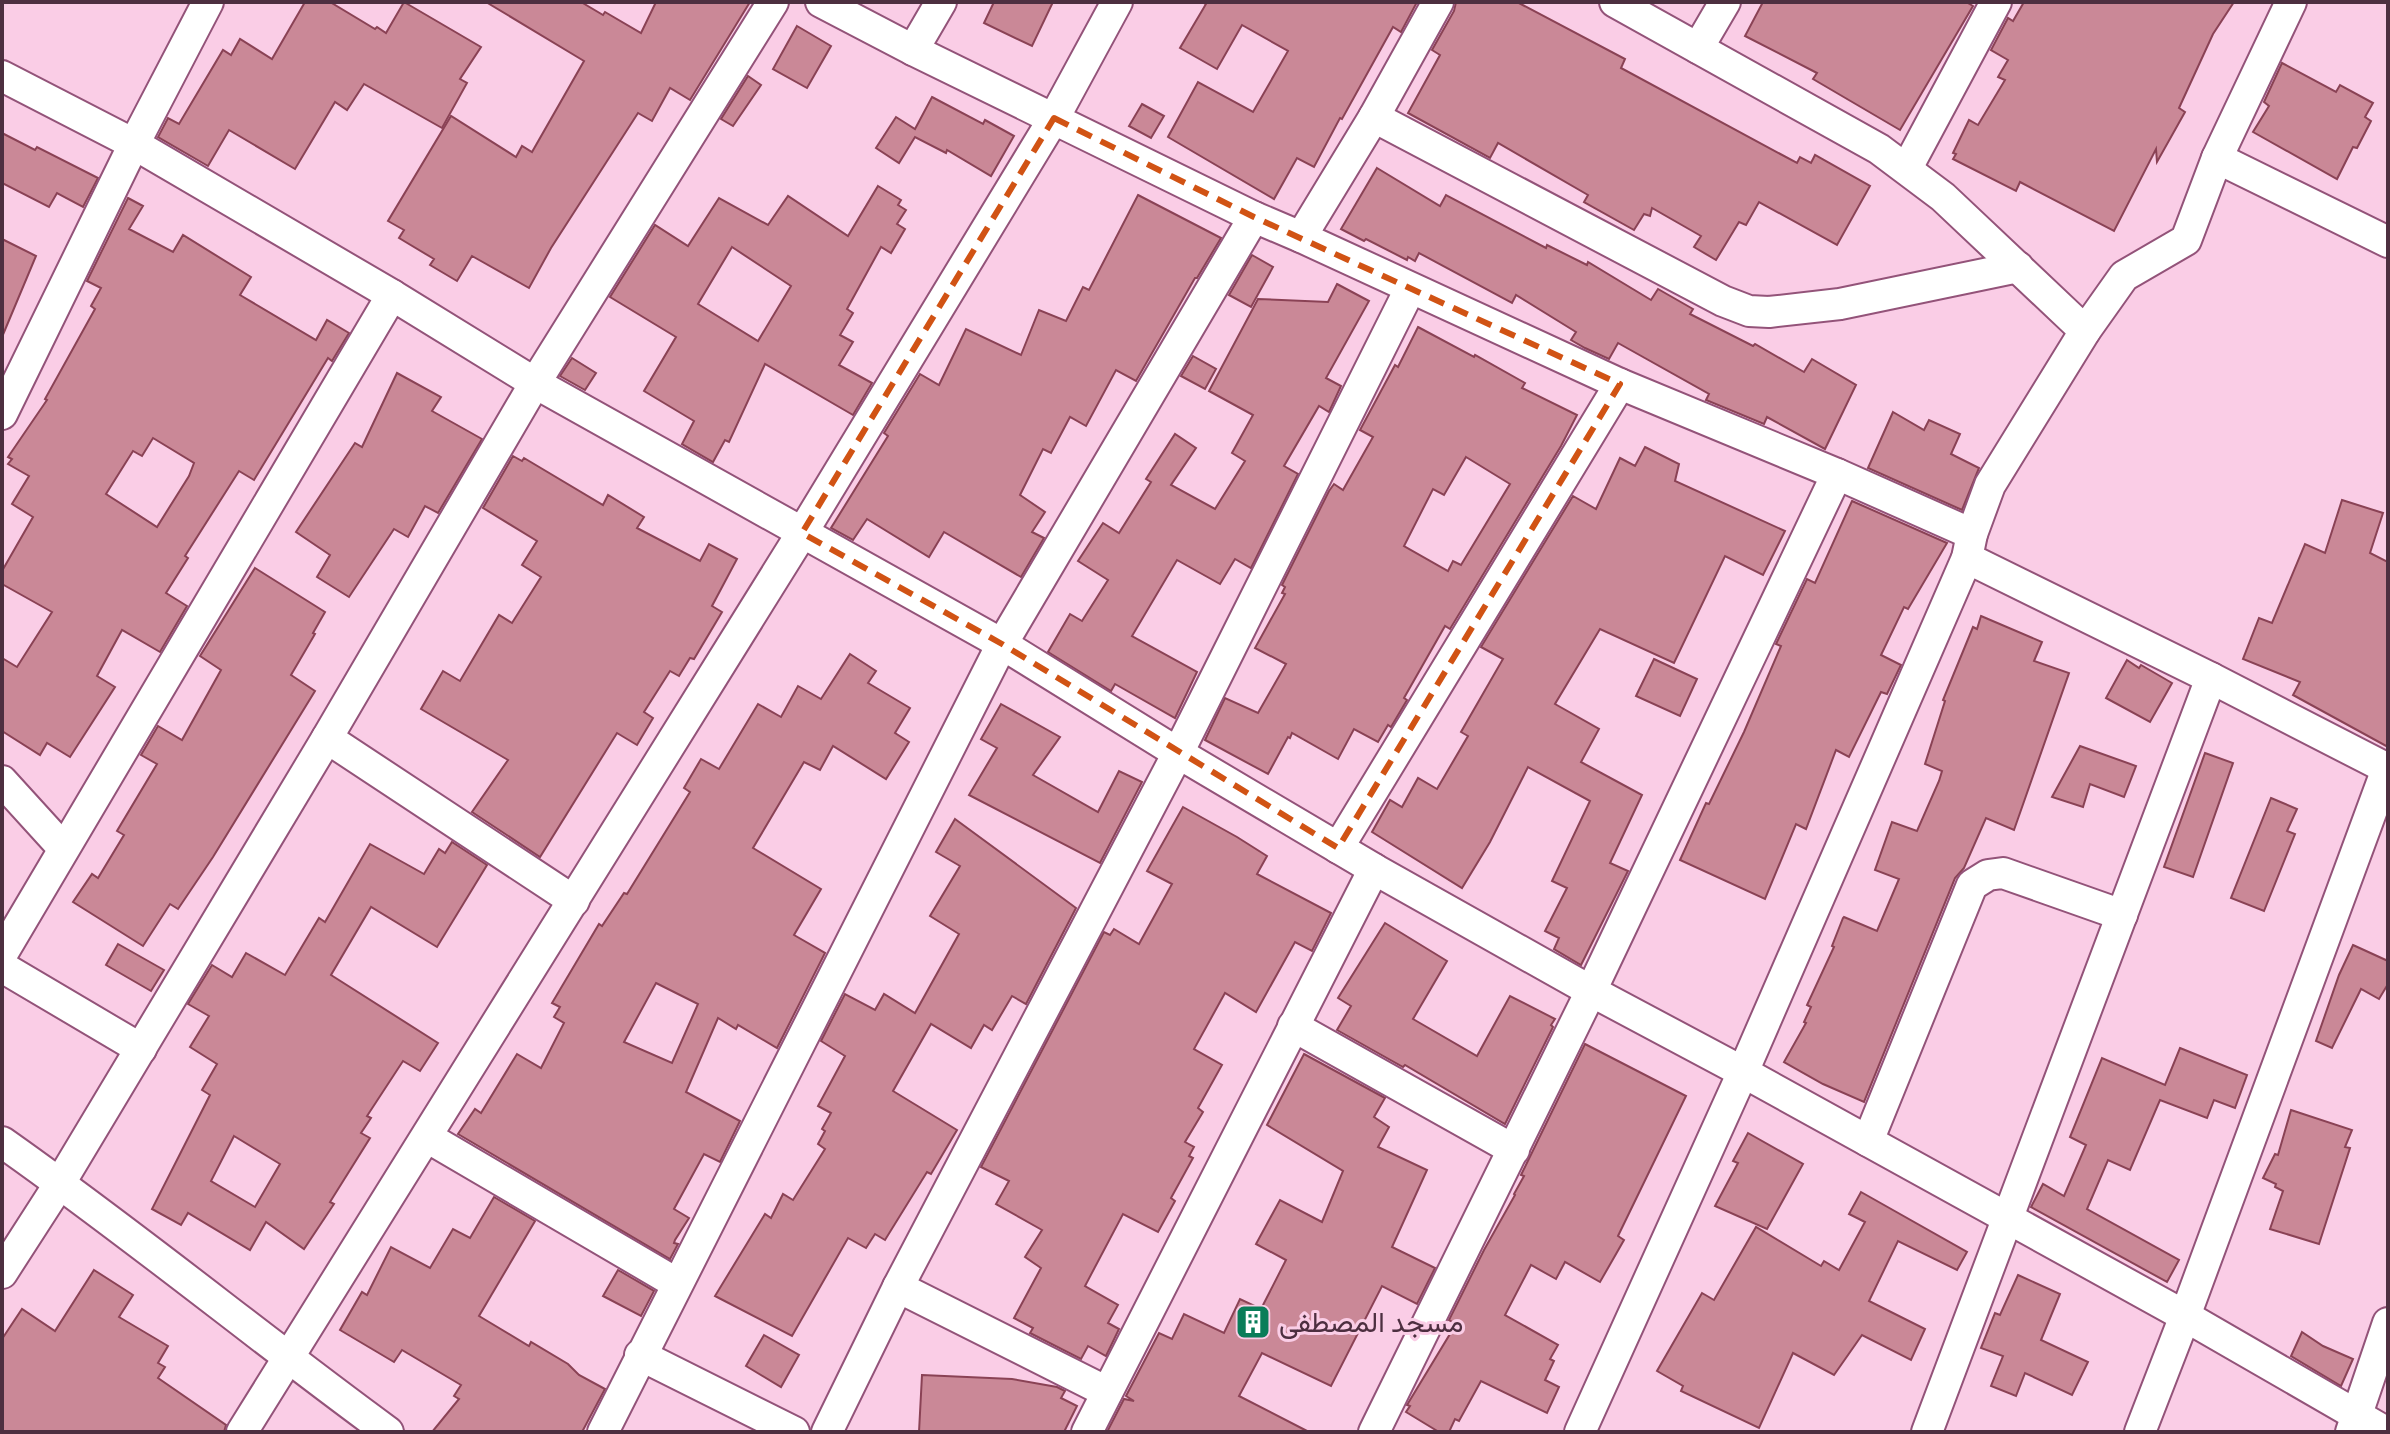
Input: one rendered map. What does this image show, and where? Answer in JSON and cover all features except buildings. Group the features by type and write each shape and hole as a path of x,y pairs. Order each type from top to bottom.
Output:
{"street":[{"path":"2,414 134,144 208,2"},
{"path":"2,1273 141,1049 535,383 773,2"},
{"path":"821,2 1254,217 1620,384 1837,474 2211,678 2387,769 2140,1432"},
{"path":"913,50 941,2"},
{"path":"242,1432 802,533 1054,118 1117,2"},
{"path":"1301,237 1374,117 1438,2"},
{"path":"1615,2 1879,149 1907,168 1943,197 2085,331"},
{"path":"1698,48 1725,2"},
{"path":"1907,168 1996,2"},
{"path":"1580,1432 1743,1072 1969,546 1990,485 2085,331 2124,276 2186,240 2217,158 2291,2"},
{"path":"2,76 134,144 535,383 1002,644 1374,869 2185,1316 2354,1424 2386,1432"},
{"path":"1374,117 1723,301 1749,311 1769,312 1840,304 2018,267"},
{"path":"2217,158 2388,242"},
{"path":"603,1432 1002,644 1254,217"},
{"path":"827,1432 898,1287 1178,753 1410,289"},
{"path":"2,954 392,295"},
{"path":"1338,848 1620,384"},
{"path":"1374,1432 1591,991 1837,474"},
{"path":"1927,1432 2211,678"},
{"path":"327,738 574,901"},
{"path":"2,781 63,848"},
{"path":"1087,1432 1374,869"},
{"path":"1868,1141 1972,885 1988,875 2003,873 2122,915"},
{"path":"2,967 141,1049"},
{"path":"1293,1026 1514,1150"},
{"path":"427,1137 676,1283"},
{"path":"2,1142 388,1432"},
{"path":"898,1287 1107,1392"},
{"path":"2354,1424 2388,1323"},
{"path":"640,1355 794,1432"}],"highlighted area":[{"path":"1054,118 1254,217 1620,384 1338,848 1002,644 802,533"}],"place":[{"name":"مسجد المصطفى","path":"1253,1322"}]}
